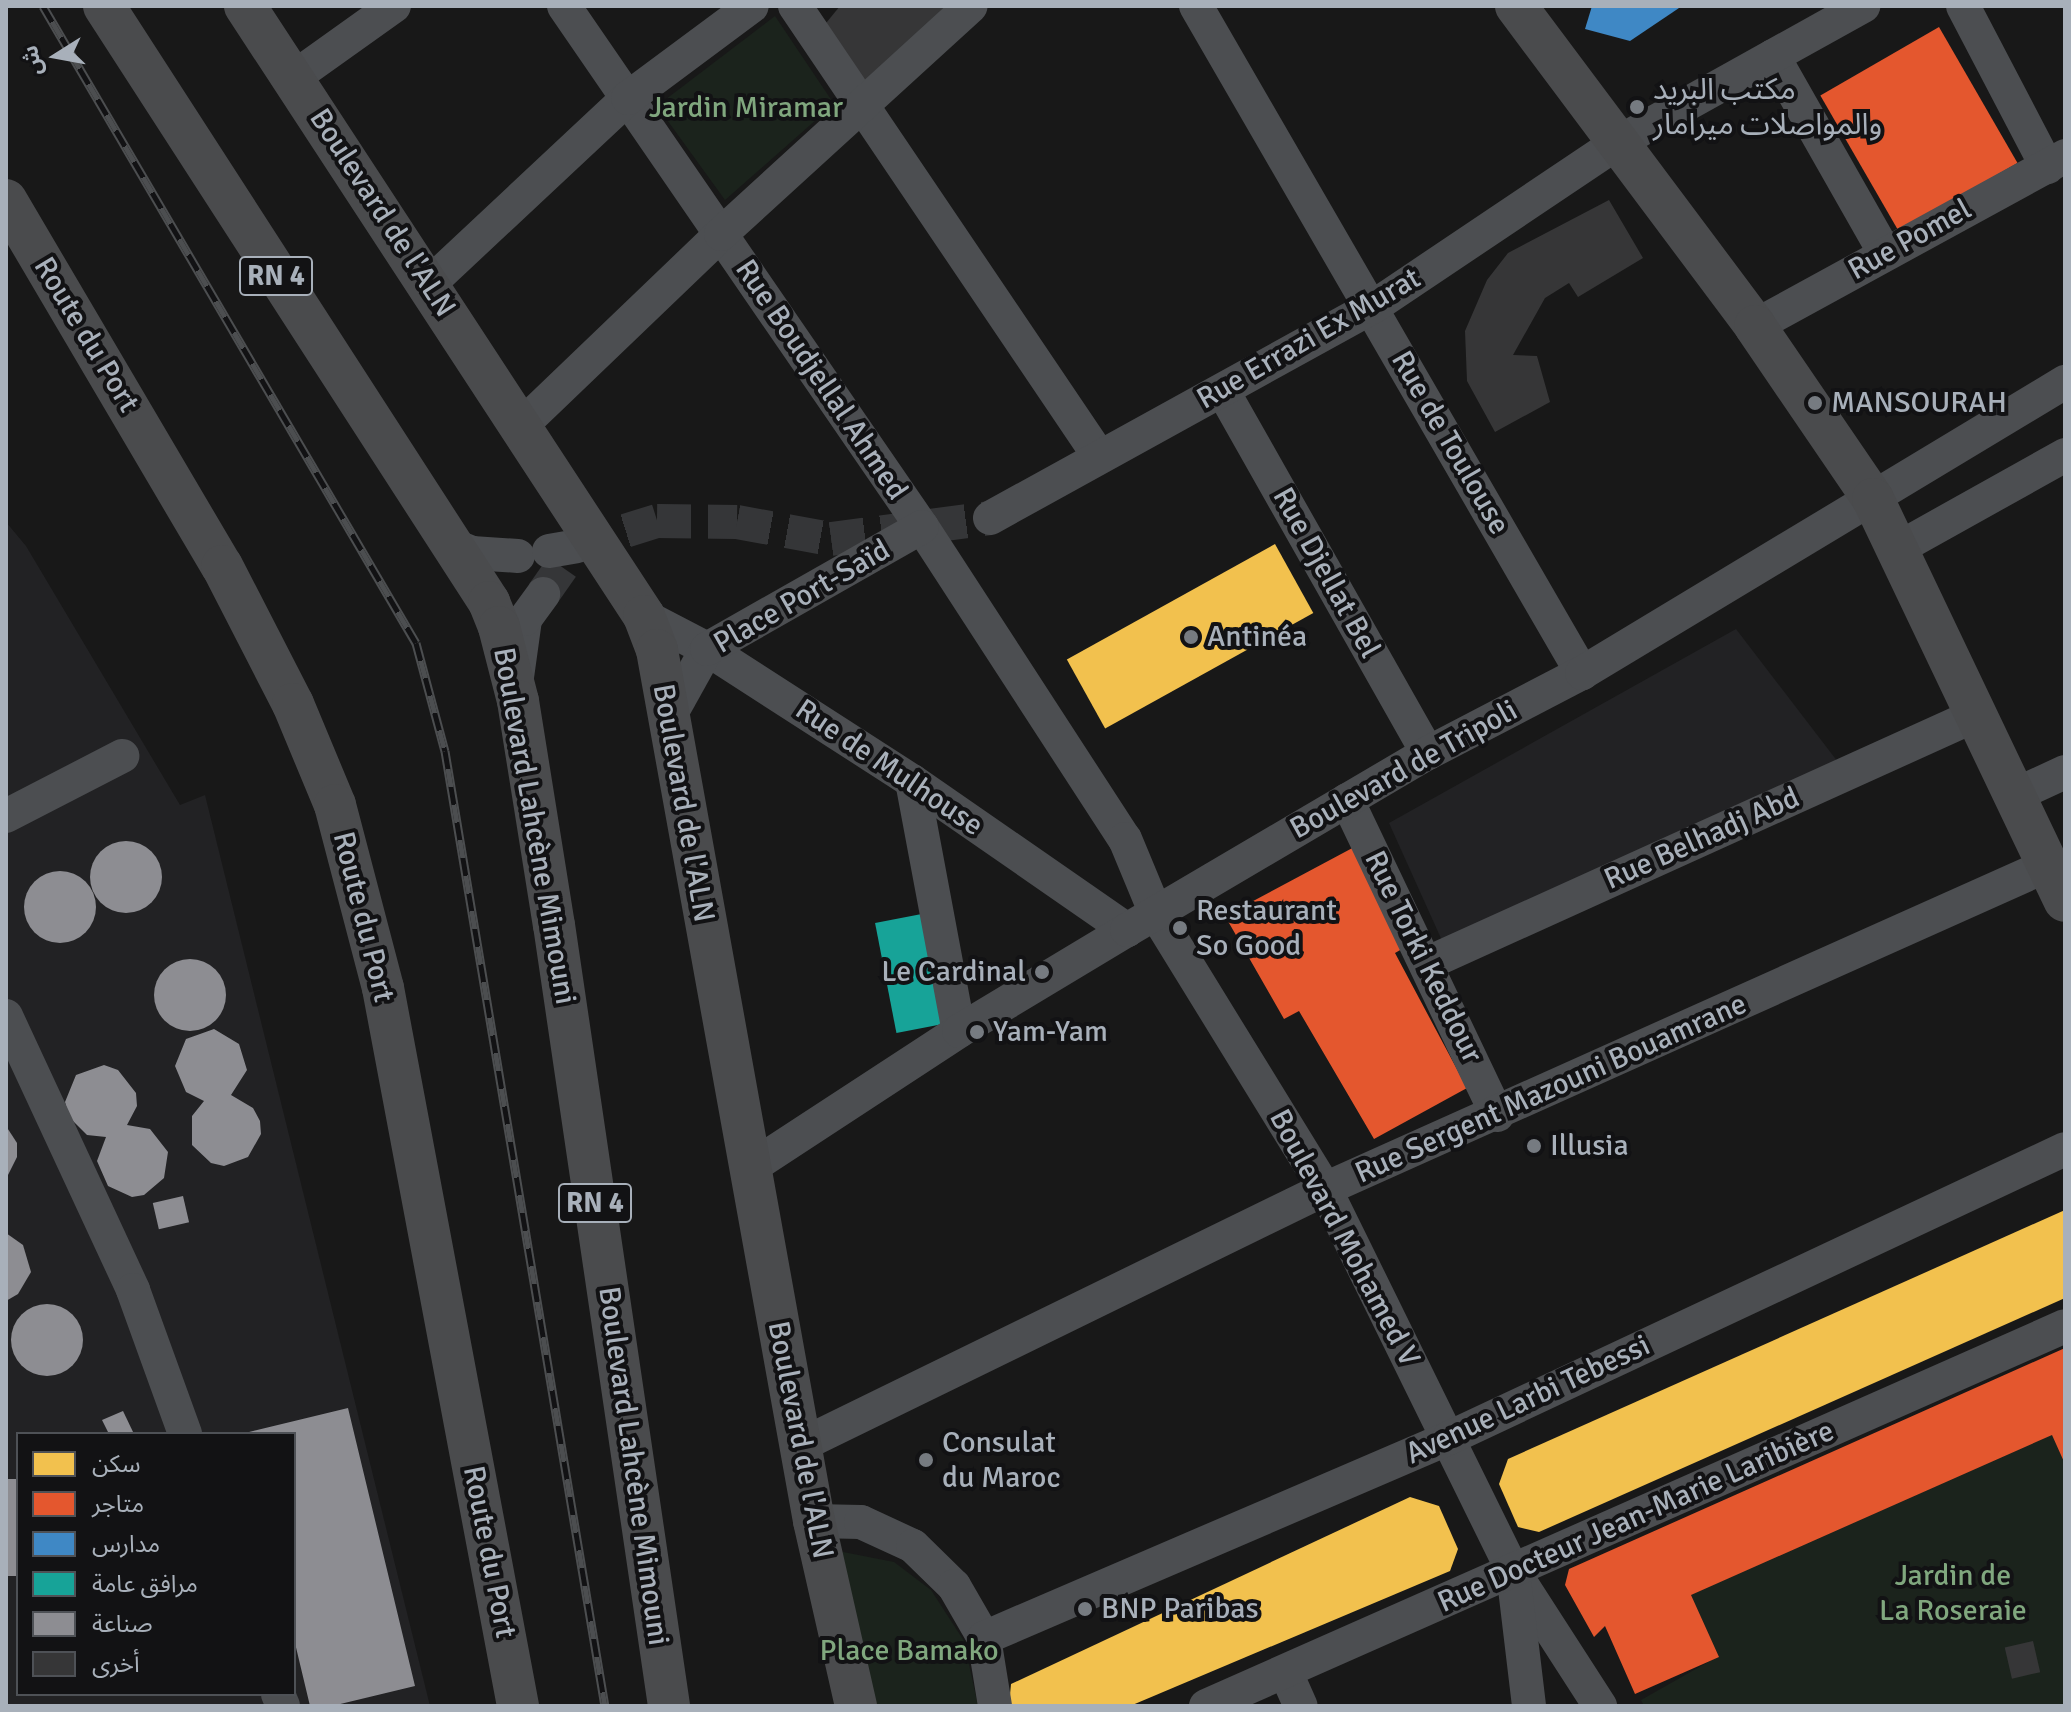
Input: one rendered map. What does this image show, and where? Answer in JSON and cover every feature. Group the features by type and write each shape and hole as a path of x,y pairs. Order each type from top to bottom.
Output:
{"main road":[{"name":"Boulevard Lahcène Mimouni","path":"104,6 489,602 518,701 669,1706"},
{"name":"Boulevard de l'ALN","path":"245,6 523,424 644,616 657,650 799,1446 856,1706"},
{"path":"1516,6 1755,326 1873,499 2056,883"},
{"name":"Route du Port","path":"6,200 222,566 293,704 335,805 383,988 518,1706"}],"street":[{"path":"293,78 394,6"},
{"name":"Rue Boudjellal Ahmed","path":"564,6 922,527 1125,839 1142,922"},
{"path":"428,285 628,98 752,6"},
{"path":"795,6 1099,456"},
{"path":"523,424 721,234 971,6"},
{"name":"Rue de Toulouse","path":"1196,6 1373,307 1582,673"},
{"name":"Rue Errazi Ex Murat","path":"990,518 1099,456 1224,393 1373,307 1617,143 1863,6"},
{"path":"1963,6 2056,161"},
{"path":"1773,56 1885,253"},
{"name":"Rue Pomel","path":"1755,326 2056,161"},
{"name":"Boulevard de Tripoli","path":"750,1168 959,1031 1428,753 1582,673 2065,382"},
{"name":"Rue Djellat Bel","path":"1224,393 1428,753"},
{"path":"1897,549 2065,455"},
{"name":"Place Port-Saïd","path":"668,719 707,649 922,527"},
{"path":"450,544 472,553 543,567 517,653 518,701"},
{"name":"Rue de Mulhouse","path":"644,616 707,649 912,781 1142,922"},
{"name":"Rue Belhadj Abd","path":"1428,963 1976,715"},
{"path":"6,816 122,756"},
{"path":"2015,795 2065,772"},
{"path":"912,781 959,1031"},
{"name":"Rue Torki Keddour","path":"1347,800 1428,963 1497,1115"},
{"name":"Rue Sergent Mazouni Bouamrane","path":"799,1446 1325,1189 2056,883"},
{"name":"Boulevard Mohamed V","path":"1142,922 1325,1189 1513,1571"},
{"path":"6,1016 133,1290 184,1432"},
{"name":"Avenue Larbi Tebessi","path":"984,1638 1449,1438 2065,1149"},
{"name":"Rue Docteur Jean-Marie Laribière","path":"1206,1706 2065,1326"},
{"path":"814,1521 861,1522 913,1546 954,1586 984,1638 995,1706"},
{"path":"1513,1571 1529,1706"},
{"path":"1513,1571 1600,1706"},
{"path":"1286,1673 1301,1706"}],"shaded area":[{"path":"6,522 26,546 180,805 205,795 430,1706 6,1706"},
{"path":"1736,629 1841,766 1444,945 1389,823"}],"green space":[{"name":"Jardin Miramar","path":"775,16 834,104 725,200 657,106"},
{"name":"Jardin de La Roseraie","path":"2056,1425 2065,1446 2065,1706 1644,1706 1641,1700 1717,1657 1682,1592"},
{"name":"Place Bamako","path":"833,1550 894,1562 931,1590 964,1641 978,1706 868,1706"}],"building: سكن":[{"name":"Antinéa","path":"1275,544 1313,613 1105,728 1067,659"},
{"path":"2065,1210 2065,1298 1539,1532 1518,1527 1499,1484 1508,1459"},
{"path":"1410,1497 1439,1506 1458,1549 1450,1571 1130,1706 1009,1706 1011,1684"}],"building: متاجر":[{"path":"1939,27 2018,163 1899,231 1820,96"},
{"path":"1358,845 1409,945 1395,953 1467,1088 1374,1139 1299,1011 1284,1019 1225,916"},
{"path":"2065,1348 2065,1464 2052,1435 1691,1595 1719,1657 1635,1694 1605,1626 1594,1637 1565,1585 1569,1569"}],"building: مدارس":[{"path":"1592,6 1682,6 1630,41 1585,29"}],"building: مرافق عامة":[{"path":"932,912 953,1022 896,1033 875,923"}],"building: صناعة":[{"path":"126,841 146,847 156,857 162,877 156,897 146,907 126,913 106,907 96,897 90,877 96,857 106,847"},
{"path":"60,871 80,877 90,887 96,907 90,927 80,937 60,943 40,937 30,927 24,907 30,887 40,877"},
{"path":"190,959 210,965 220,975 226,995 220,1015 210,1025 190,1031 170,1025 160,1015 154,995 160,975 170,965"},
{"path":"214,1029 239,1044 247,1070 231,1095 253,1108 260,1121 261,1134 248,1157 224,1166 211,1163 192,1145 192,1116 204,1101 186,1092 175,1066 186,1039"},
{"path":"104,1065 118,1070 136,1093 137,1106 127,1125 150,1129 168,1152 164,1178 144,1195 132,1197 108,1186 97,1161 106,1137 87,1135 69,1117 65,1102 76,1075"},
{"path":"6,1126 17,1143 17,1157 6,1179"},
{"path":"183,1196 189,1222 159,1229 153,1203"},
{"path":"6,1233 23,1245 31,1272 18,1294 6,1301"},
{"path":"47,1304 67,1310 77,1320 83,1340 77,1360 67,1370 47,1376 27,1370 17,1360 11,1340 17,1320 27,1310"},
{"path":"348,1408 415,1686 332,1706 310,1706 296,1647 296,1432 249,1432"},
{"path":"123,1411 133,1432 108,1432 102,1420"},
{"path":"6,1479 16,1479 16,1576 6,1576"}],"building: أخرى":[{"path":"840,6 956,6 866,81 822,28"},
{"path":"1609,200 1643,258 1578,297 1569,283 1545,298 1513,355 1537,356 1550,402 1495,432 1467,381 1465,331 1487,280 1508,253"},
{"path":"2033,1641 2040,1672 2012,1679 2005,1648"}],"tunnel":[{"path":"577,546 657,521 737,522 831,539 990,518"},
{"path":"543,594 562,567"}],"railway":[{"path":"43,6 416,643 445,751 605,1706"}],"place":[{"name":"مكتب البريد والمواصلات ميرامار","path":"1637,107"},
{"name":"MANSOURAH","path":"1815,403"},
{"name":"Antinéa","path":"1191,637"},
{"name":"Restaurant So Good","path":"1180,928"},
{"name":"Le Cardinal","path":"1042,972"},
{"name":"Yam-Yam","path":"977,1032"},
{"name":"Illusia","path":"1534,1146"},
{"name":"Consulat du Maroc","path":"926,1460"},
{"name":"BNP Paribas","path":"1085,1609"}]}
